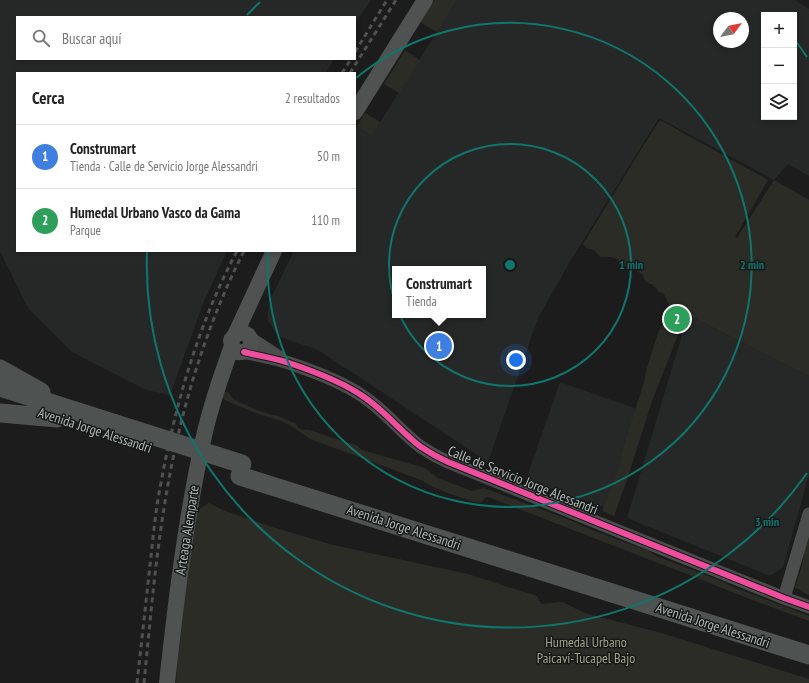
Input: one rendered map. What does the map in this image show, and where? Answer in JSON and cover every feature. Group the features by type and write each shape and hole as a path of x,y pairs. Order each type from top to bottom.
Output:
{"highway":[{"path":"0,369 62,414"},
{"name":"Avenida Jorge Alessandri","path":"0,388 62,414"},
{"name":"Avenida Jorge Alessandri","path":"0,400 62,414 134,436 809,655"},
{"path":"0,413 62,414"},
{"name":"Avenida Jorge Alessandri","path":"241,470 809,642"}],"main road":[{"path":"356,110 425,0"},
{"name":"Arteaga Alemparte","path":"167,683 187,522 204,436 220,379 242,343 256,289 274,252"}],"street":[{"name":"Calle de Servicio Jorge Alessandri","path":"242,343 335,381 364,397 420,447 437,457 478,475 809,607"},
{"path":"784,598 809,514"}],"shaded area":[{"path":"0,0 371,0 356,22 356,16 16,16 16,60 333,60 327,72 16,72 16,252 227,252 204,301 170,395 146,390 72,352 28,308 0,251"},
{"path":"457,0 795,0 809,9 809,176 788,164 774,180 659,118 571,260 538,318 488,462 318,350 278,336 267,319 270,300 294,252 356,252 357,126 372,135"},
{"path":"688,315 809,376 809,475 783,567 770,576 627,518"},
{"path":"560,382 640,410 606,508 526,480"}],"green space":[{"path":"434,0 457,0 437,32 420,22"},
{"path":"405,50 420,60 399,93 384,84"},
{"path":"365,113 380,122 372,136 357,126"},
{"path":"660,120 768,180 735,237 737,238 774,180 809,200 809,376 690,316 680,330 652,401 614,516 602,511 618,471 626,438 647,368 659,330 666,321 669,306 664,294 659,292 652,284 645,281 642,274 630,267 626,267 614,258 601,257 594,250 586,248 583,244"},
{"path":"224,391 229,393 233,399 254,409 295,423 303,430 309,430 356,445 362,450 425,468 438,478 472,491 484,488 570,520 592,530 649,551 656,556 724,582 733,587 809,616 809,621 488,497 479,503 442,491 421,480 310,439 286,423 253,412 225,400 222,396"},
{"name":"Humedal Urbano Paicaví-Tucapel Bajo","path":"209,503 225,511 272,527 333,545 468,574 537,596 541,604 562,602 585,613 661,633 809,679 809,683 176,683 180,615 198,510"},
{"path":"809,536 809,595 795,588"}],"railway":[{"path":"356,50 387,0"},
{"path":"351,72 396,0"},
{"path":"343,72 350,60"},
{"path":"137,683 153,536 164,467 171,435 188,372 209,310 236,252"},
{"path":"144,683 158,547 178,437 205,342 244,252"}],"cycle path":[{"path":"244,352 289,363 318,373 347,386 372,403 421,447 448,462 809,607"}],"place":[{"name":"Humedal Urbano Vasco da Gama","path":"677,319"},
{"name":"Construmart","path":"439,346"}]}
